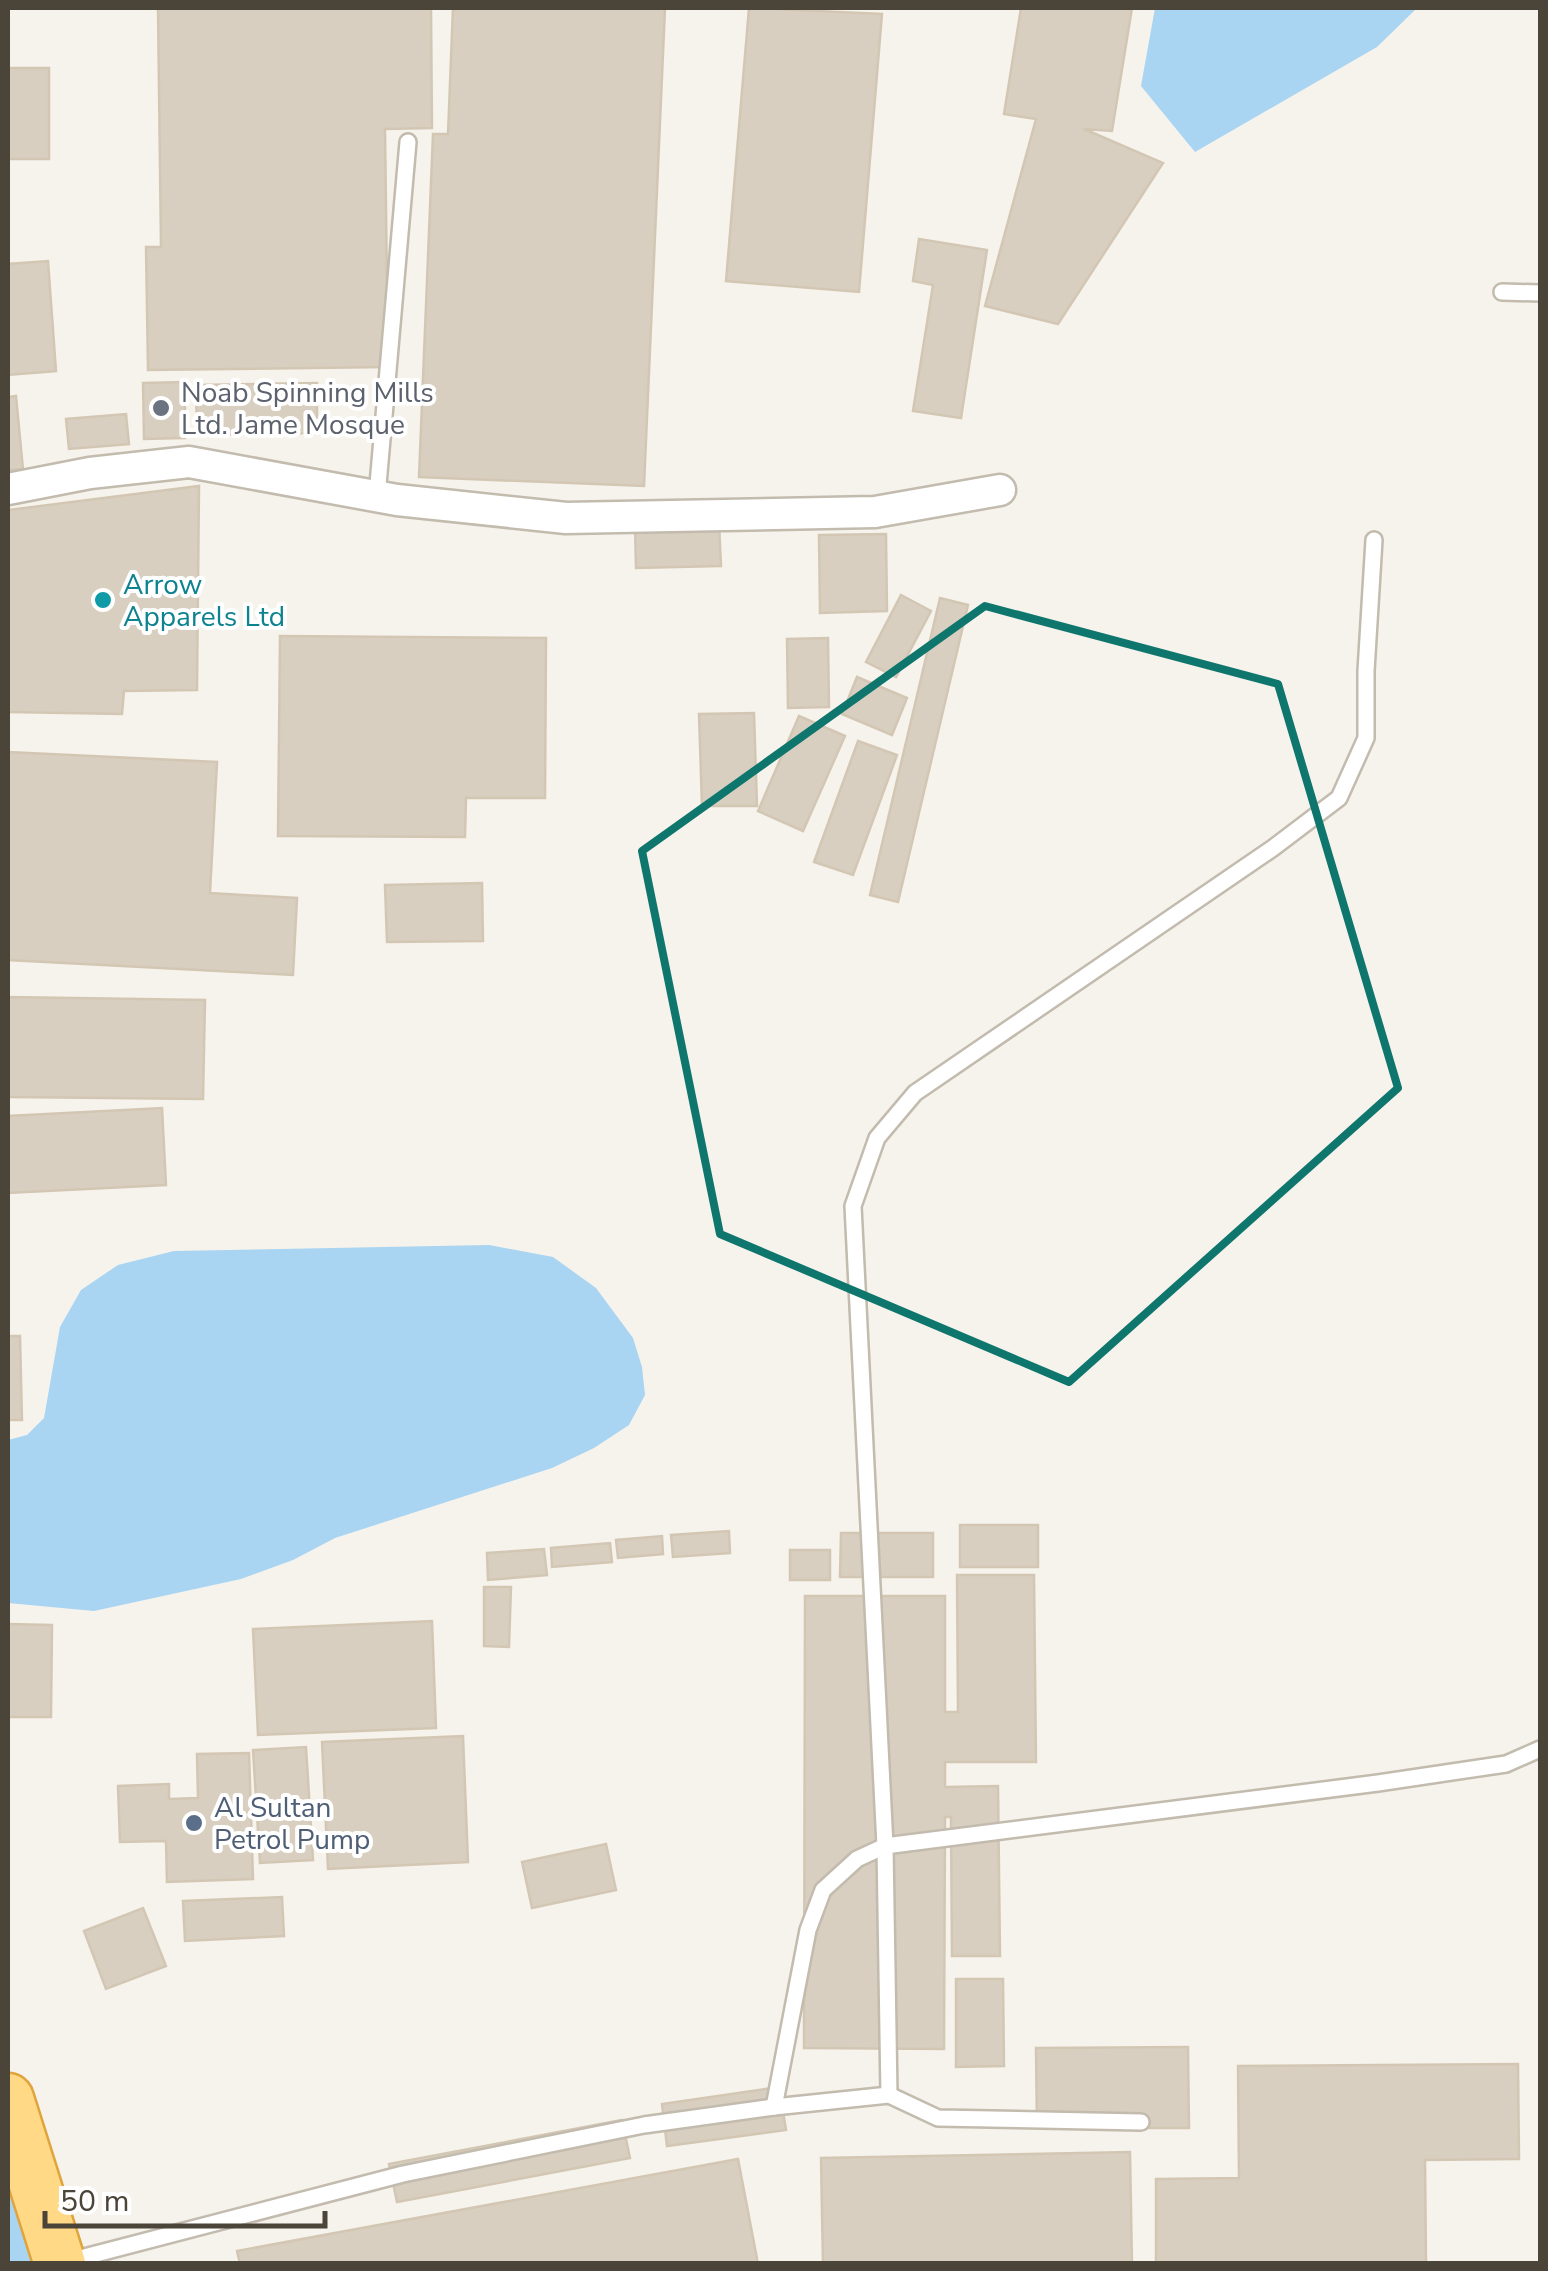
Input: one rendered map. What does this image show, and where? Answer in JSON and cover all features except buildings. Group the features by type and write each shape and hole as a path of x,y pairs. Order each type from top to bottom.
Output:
{"highway":[{"path":"8,2098 61,2264"}],"street":[{"path":"8,490 90,473 188,462 377,496 566,518 875,512 1000,490"}],"lane":[{"path":"377,496 408,142"},
{"path":"1502,292 1540,293"},
{"path":"889,2096 885,1846 853,1206 877,1138 915,1094 1339,798 1366,738 1374,540"},
{"path":"774,2106 808,1930 823,1890 857,1859 885,1846 1506,1764 1540,1749"},
{"path":"61,2264 403,2174 644,2125 774,2106 889,2096 938,2118 1141,2122"}],"highlighted area":[{"path":"985,606 1278,684 1398,1088 1069,1382 720,1234 642,851"}],"water":[{"path":"1155,8 1417,8 1377,47 1195,152 1141,86"},
{"path":"489,1245 553,1257 596,1288 633,1338 642,1367 645,1395 629,1425 594,1448 552,1468 335,1538 293,1560 241,1579 94,1611 8,1603 8,1440 27,1435 44,1418 60,1327 81,1290 118,1265 174,1251"},
{"path":"8,2181 33,2263 8,2263"}],"place":[{"name":"Noab Spinning Mills Ltd. Jame Mosque","path":"161,408"},
{"name":"Arrow Apparels Ltd","path":"103,600"},
{"name":"Al Sultan Petrol Pump","path":"194,1823"}]}
